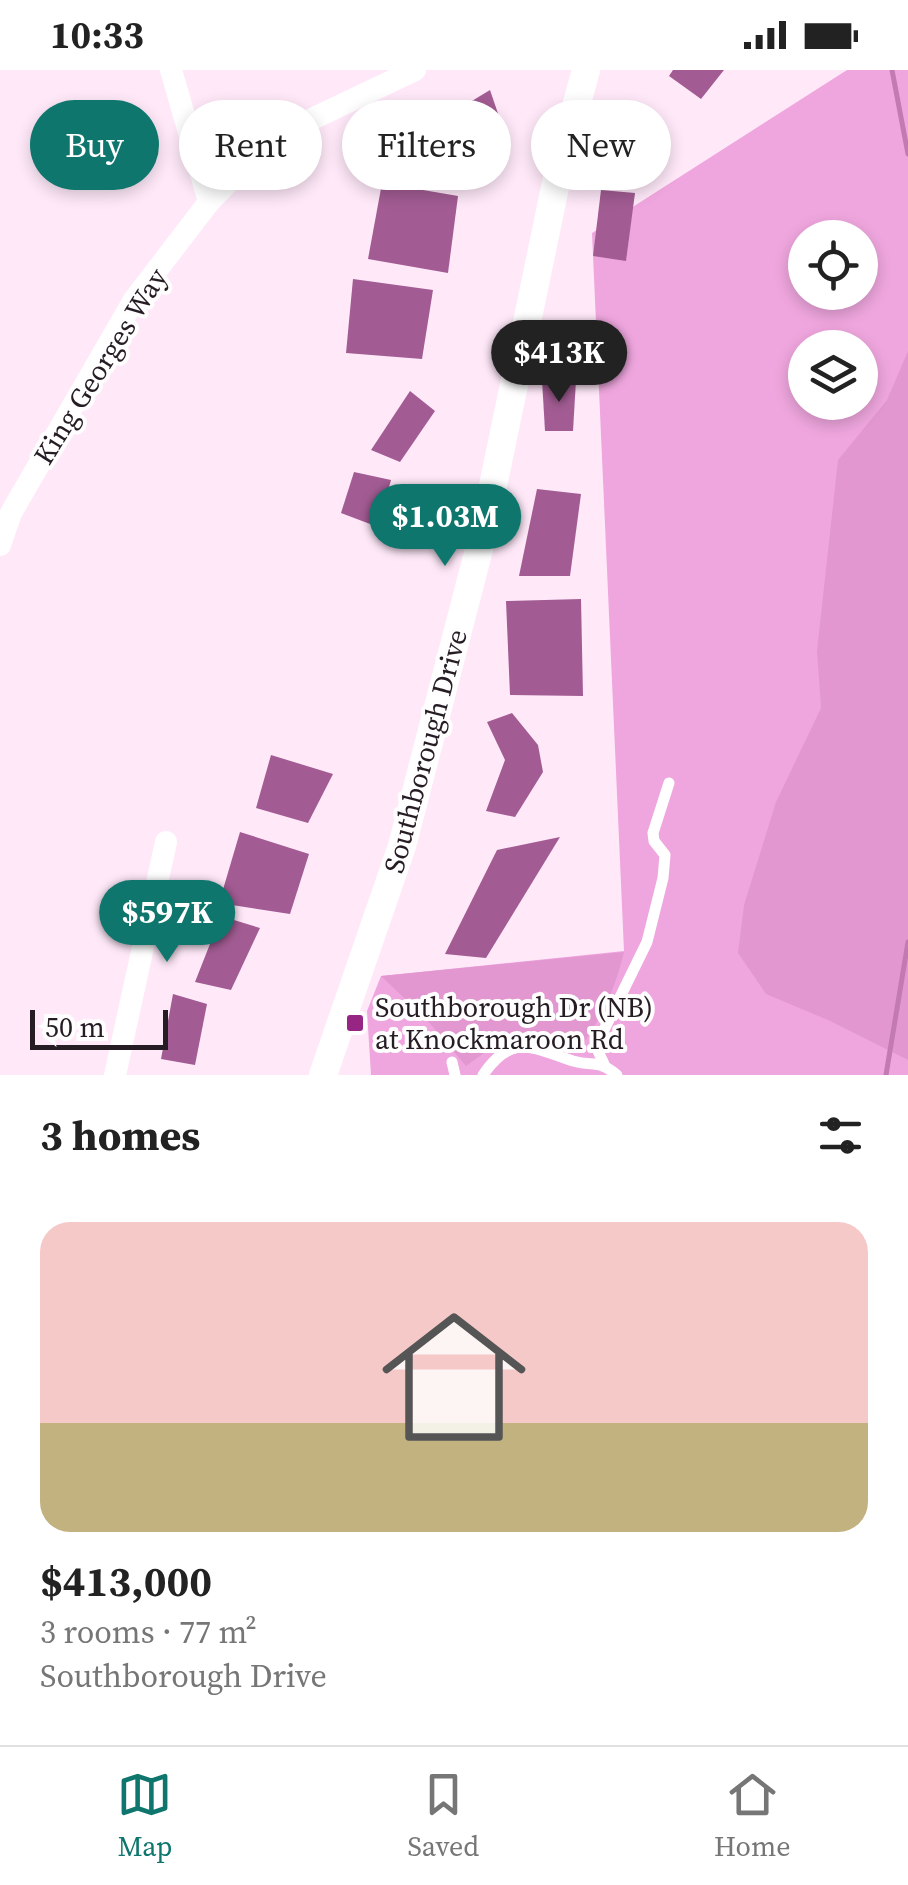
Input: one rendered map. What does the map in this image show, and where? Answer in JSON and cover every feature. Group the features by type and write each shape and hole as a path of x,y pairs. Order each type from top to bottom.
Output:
{"street":[{"path":"171,70 209,202"},
{"name":"King Georges Way","path":"0,546 11,513 134,300 209,202 272,138 415,70"},
{"name":"Southborough Drive","path":"323,1075 402,846 484,534 558,173 586,70"},
{"path":"114,1075 166,842"}],"lane":[{"path":"617,1075 604,1064 598,1051 655,915 665,855 652,833 670,783"},
{"path":"483,1075 496,1057 520,1046 533,1046 577,1062 604,1064"}],"shaded area":[{"path":"847,70 908,70 908,1075 371,1075 367,1011 381,976 624,951 592,233 659,190 671,190 671,183"},
{"path":"908,351 908,1060 766,994 738,953 744,905 776,802 821,708 817,651 838,460 871,420 878,420 878,411 887,400"},
{"path":"624,952 608,1000 583,1044 509,1035 466,1066 426,1019 381,976"}],"building":[{"path":"673,70 724,70 701,99 669,76"},
{"path":"490,90 493,100 473,100"},
{"path":"381,190 423,190 458,196 448,273 368,259"},
{"path":"601,190 635,193 626,261 593,256"},
{"path":"353,279 433,290 422,359 346,353"},
{"path":"542,380 576,380 573,431 545,431"},
{"path":"410,391 435,411 400,462 371,450"},
{"path":"354,472 391,480 378,527 341,513"},
{"path":"537,489 581,494 570,576 519,576"},
{"path":"581,599 583,696 510,695 506,601"},
{"path":"512,713 538,745 543,772 515,817 486,811 505,760 487,722"},
{"path":"271,755 333,774 308,823 256,808"},
{"path":"240,832 309,854 290,914 219,903"},
{"path":"560,837 486,958 445,954 497,850"},
{"path":"221,916 260,928 231,990 195,982"},
{"path":"173,994 207,1004 195,1065 161,1059"}],"waterway":[{"path":"892,70 908,154"},
{"path":"886,1075 908,942"}],"place":[{"name":"Southborough Dr (NB) at Knockmaroon Rd","path":"355,1023"}]}
